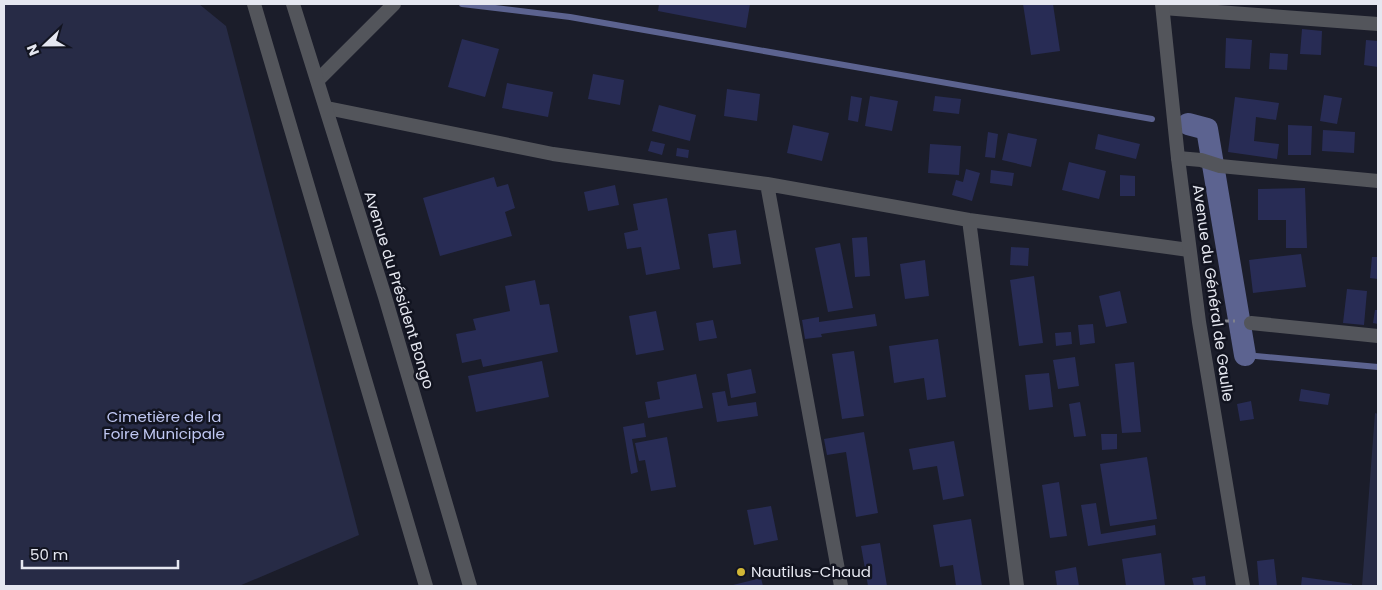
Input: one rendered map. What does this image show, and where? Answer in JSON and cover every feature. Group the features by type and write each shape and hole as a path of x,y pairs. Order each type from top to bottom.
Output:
{"street":[{"path":"254,4 426,586"},
{"name":"Avenue du Président Bongo","path":"293,4 385,297 470,586"},
{"path":"1163,6 1378,24"},
{"name":"Avenue du Général de Gaulle","path":"1163,6 1178,158 1198,322 1243,586"},
{"path":"318,80 390,8"},
{"path":"326,108 553,154 768,184 969,220 1189,250"},
{"path":"1178,158 1201,160 1220,166 1378,181"},
{"path":"768,184 841,586"},
{"path":"969,220 1017,586"},
{"path":"1251,323 1378,336"}],"green space":[{"name":"Cimetière de la Foire Municipale","path":"4,4 199,4 226,26 359,535 239,586 4,586"},
{"path":"1375,413 1378,414 1378,586 1362,586"}],"building":[{"path":"659,4 750,4 746,28 658,11"},
{"path":"1023,4 1053,4 1060,51 1031,55"},
{"path":"1302,29 1322,31 1321,55 1300,54"},
{"path":"1226,38 1252,40 1250,69 1225,68"},
{"path":"462,39 499,49 485,97 448,87"},
{"path":"1366,40 1378,41 1378,67 1364,65"},
{"path":"1270,53 1288,54 1287,70 1269,69"},
{"path":"593,74 624,80 620,105 588,99"},
{"path":"507,83 553,92 548,117 502,108"},
{"path":"727,89 760,94 757,121 724,116"},
{"path":"1324,95 1342,98 1337,124 1320,121"},
{"path":"851,96 862,98 858,122 848,120"},
{"path":"870,96 898,101 892,131 865,126"},
{"path":"935,96 961,99 959,114 933,111"},
{"path":"1235,97 1279,103 1276,120 1256,117 1254,141 1279,144 1277,159 1228,152"},
{"path":"659,105 696,115 690,141 652,131"},
{"path":"793,125 829,133 822,161 787,153"},
{"path":"1288,125 1312,126 1311,155 1288,155"},
{"path":"1323,130 1355,132 1354,153 1322,151"},
{"path":"988,132 998,134 995,158 985,157"},
{"path":"1008,133 1037,139 1031,167 1002,160"},
{"path":"1098,134 1140,144 1136,159 1095,149"},
{"path":"651,141 665,144 662,155 648,151"},
{"path":"930,144 961,146 959,175 928,173"},
{"path":"677,148 689,150 688,158 676,156"},
{"path":"1069,162 1106,171 1099,199 1062,190"},
{"path":"966,169 980,173 972,201 952,195 956,180 963,182"},
{"path":"991,170 1014,173 1012,186 990,183"},
{"path":"1120,175 1135,176 1135,196 1120,196"},
{"path":"494,177 497,187 508,184 515,208 505,212 512,236 440,256 423,198"},
{"path":"615,185 619,205 588,211 584,192"},
{"path":"1305,188 1307,248 1286,248 1286,220 1258,220 1258,189"},
{"path":"667,198 680,269 646,275 641,247 627,249 624,233 638,230 633,204"},
{"path":"736,230 741,264 713,268 708,234"},
{"path":"867,237 870,276 855,277 852,238"},
{"path":"840,243 853,308 828,312 815,248"},
{"path":"1011,247 1029,248 1028,266 1010,265"},
{"path":"1301,254 1306,287 1253,293 1249,260"},
{"path":"1372,257 1378,257 1378,279 1370,278"},
{"path":"925,260 929,296 905,299 900,264"},
{"path":"1034,276 1043,343 1019,346 1010,280"},
{"path":"535,280 540,305 549,304 558,352 483,367 481,359 462,363 456,334 476,330 473,319 510,311 505,286"},
{"path":"1347,289 1367,291 1364,325 1343,323"},
{"path":"1120,291 1127,323 1106,327 1099,296"},
{"path":"1375,310 1378,310 1378,324 1373,323"},
{"path":"656,311 664,350 636,355 629,316"},
{"path":"875,314 877,326 821,334 822,337 805,339 802,320 819,317 819,322"},
{"path":"713,320 717,338 699,341 696,323"},
{"path":"1093,324 1095,343 1080,345 1078,325"},
{"path":"1071,332 1072,344 1056,346 1055,333"},
{"path":"938,339 946,397 927,400 924,378 894,383 889,346"},
{"path":"854,351 864,416 842,419 832,354"},
{"path":"1075,357 1079,386 1058,389 1053,360"},
{"path":"542,361 549,397 476,412 468,376"},
{"path":"1134,362 1141,432 1122,433 1115,364"},
{"path":"751,369 756,393 731,398 727,374"},
{"path":"1049,373 1053,407 1029,410 1025,375"},
{"path":"696,374 703,408 648,418 645,402 660,399 657,382"},
{"path":"1301,389 1330,394 1328,405 1299,401"},
{"path":"725,391 728,406 756,402 758,416 717,422 712,393"},
{"path":"1251,401 1254,419 1240,421 1237,404"},
{"path":"1080,402 1086,436 1074,437 1069,404"},
{"path":"644,423 646,437 632,439 638,472 631,474 623,427"},
{"path":"864,432 878,513 856,517 846,452 827,455 824,439"},
{"path":"1101,434 1117,434 1117,449 1102,450"},
{"path":"667,437 676,487 651,491 645,460 639,461 635,443"},
{"path":"954,441 964,496 943,500 937,466 913,470 909,449"},
{"path":"1147,457 1157,519 1110,526 1100,464"},
{"path":"1059,482 1067,536 1050,538 1042,485"},
{"path":"1096,503 1101,534 1155,525 1156,535 1088,546 1081,505"},
{"path":"771,506 778,540 754,545 747,510"},
{"path":"971,519 982,586 956,586 953,565 940,567 933,525"},
{"path":"880,543 887,586 868,586 861,546"},
{"path":"1161,553 1165,586 1126,586 1122,559"},
{"path":"1274,559 1277,586 1259,586 1257,561"},
{"path":"1076,567 1079,586 1057,586 1055,571"},
{"path":"1205,576 1206,586 1194,586 1192,578"},
{"path":"1302,577 1352,584 1352,586 1301,586"},
{"path":"761,578 763,586 733,585"}],"waterway":[{"path":"462,4 570,17 1152,119"},
{"path":"1188,124 1207,129 1245,355"},
{"path":"1245,355 1378,367"}],"place":[{"name":"Nautilus-Chaud","path":"741,572"}]}
